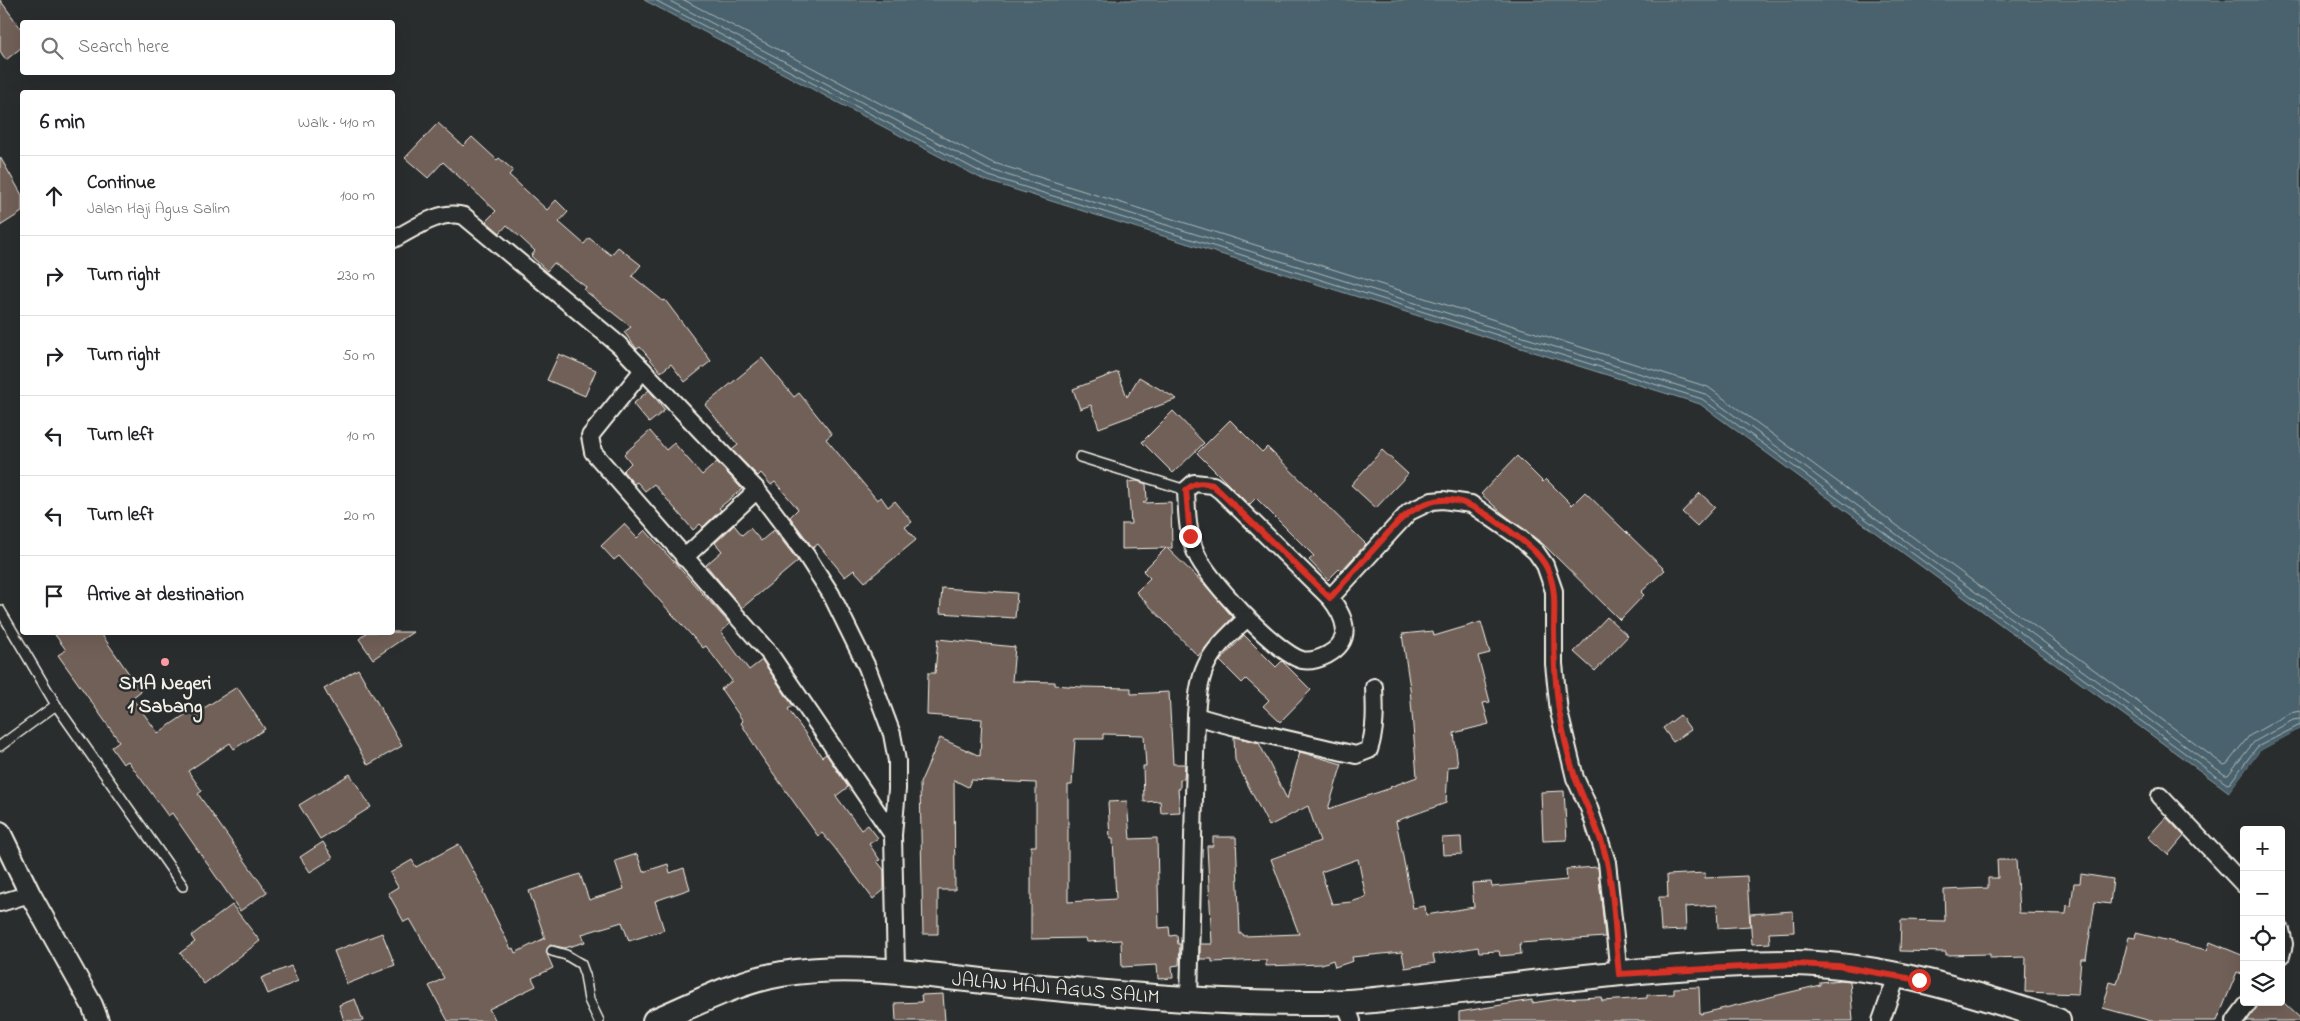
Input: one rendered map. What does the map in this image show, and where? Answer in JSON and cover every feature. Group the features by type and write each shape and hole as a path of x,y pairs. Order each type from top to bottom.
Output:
{"main road":[{"name":"JALAN HAJI AGUS SALIM","path":"655,1021 737,987 777,975 835,970 896,971 1083,992 1348,1012 1619,974 1794,964 1838,966 1897,976 2058,1021"}],"street":[{"path":"395,238 442,215 453,213 464,216 619,346 758,490 806,555 831,594 868,667 892,734 897,762 893,835 896,971"},
{"path":"643,370 590,436 593,452 769,653 893,835"},
{"path":"1202,482 1213,485 1221,491 1330,598 1343,618 1345,626 1344,638 1334,651 1315,660 1303,660 1288,653 1247,618 1203,568 1196,554 1187,520 1186,490 1194,483 1202,482"},
{"path":"684,558 758,490"},
{"path":"1330,598 1404,517 1420,506 1432,501 1457,500 1471,504 1536,552 1550,576 1554,591 1556,687 1566,746 1575,778 1589,808 1607,862 1619,974"},
{"path":"1189,1000 1196,716 1199,679 1212,652 1247,618"},
{"path":"1196,716 1244,731 1275,735 1356,755 1368,750 1373,738 1376,714 1374,687"},
{"path":"2160,796 2240,881"},
{"path":"0,832 30,894 92,1006 98,1021"},
{"path":"0,903 30,894"},
{"path":"1881,1021 1897,976"},
{"path":"2235,1021 2246,1006"}],"lane":[{"path":"1080,457 1186,490"},
{"path":"0,610 56,705 183,886"},
{"path":"0,746 56,705"},
{"path":"552,951 566,955 581,964 586,975 589,1000 599,1021"}],"water":[{"path":"644,0 2300,0 2300,729 2260,751 2229,792 1700,404 984,180"}],"pier":[{"path":"2300,729 2300,732 2262,753 2231,794 2229,792 2260,751"}],"building":[{"path":"0,0 20,27 20,49 6,60 0,51"},
{"path":"438,123 463,146 472,137 497,160 499,158 513,170 509,175 547,210 556,200 568,212 559,222 584,244 589,238 611,255 618,247 641,265 632,276 663,301 665,300 711,361 685,382 671,364 661,372 640,347 637,349 624,332 631,327 584,290 586,287 554,263 547,271 531,256 535,251 507,225 500,233 486,221 496,211 443,162 428,178 405,158"},
{"path":"0,157 20,192 20,213 0,226"},
{"path":"559,354 596,370 585,396 547,380"},
{"path":"762,358 794,397 799,393 832,434 826,439 877,500 881,497 888,507 895,501 912,522 905,527 916,540 865,582 854,570 845,577 818,544 813,548 790,517 798,509 775,482 771,485 761,473 758,476 732,450 738,445 705,405"},
{"path":"1118,372 1127,397 1139,377 1177,399 1099,428 1091,405 1080,409 1073,389"},
{"path":"649,390 665,410 649,423 633,404"},
{"path":"1173,411 1204,443 1173,473 1142,442"},
{"path":"1230,420 1262,452 1267,447 1366,544 1341,571 1339,569 1328,580 1309,560 1314,556 1256,498 1249,505 1197,453"},
{"path":"650,431 666,450 674,443 702,475 717,462 742,489 719,508 721,510 703,527 700,524 693,530 654,484 645,491 637,482 634,484 623,471 631,463 624,454"},
{"path":"1382,450 1408,474 1376,508 1351,485"},
{"path":"1517,456 1543,482 1546,479 1572,505 1585,492 1665,570 1641,592 1644,595 1620,620 1543,544 1481,494"},
{"path":"1137,481 1146,484 1147,500 1143,503 1171,502 1172,548 1167,548 1205,585 1233,617 1198,656 1136,592 1150,578 1143,571 1166,548 1122,549 1122,524 1131,524 1128,482"},
{"path":"1700,493 1715,507 1697,526 1682,512"},
{"path":"624,524 637,538 645,530 730,624 721,632 749,670 762,660 793,706 788,709 822,757 826,754 848,787 836,796 861,830 868,825 878,838 869,844 880,860 877,861 884,870 884,890 873,899 822,833 818,836 761,756 741,723 743,721 721,689 732,681 706,646 703,648 619,556 614,560 601,546"},
{"path":"734,525 742,535 750,528 761,541 774,530 798,561 742,608 706,565 722,551 715,543"},
{"path":"942,588 1017,593 1015,618 940,613"},
{"path":"1607,617 1628,636 1595,671 1574,652"},
{"path":"1481,622 1490,653 1478,656 1490,702 1483,703 1489,724 1454,733 1458,766 1448,767 1446,803 1396,821 1413,908 1425,906 1426,915 1474,907 1472,883 1491,882 1492,887 1567,880 1566,869 1598,867 1605,937 1520,943 1521,954 1500,956 1499,951 1479,952 1478,947 1433,955 1435,963 1405,968 1402,952 1352,957 1353,961 1335,967 1333,960 1322,964 1266,966 1266,960 1212,962 1212,959 1200,959 1200,944 1212,944 1207,846 1213,846 1213,837 1236,837 1240,934 1244,936 1299,934 1271,859 1320,841 1308,806 1269,826 1235,760 1234,737 1259,743 1287,799 1300,752 1342,764 1328,809 1391,788 1417,777 1410,688 1402,634 1433,631 1434,636","holes":["1358,859 1366,897 1351,902 1332,904 1321,872"]},
{"path":"395,632 413,632 373,659 359,639 364,635 395,635"},
{"path":"55,635 102,635 141,691 132,698 158,733 201,704 204,708 237,687 265,729 234,749 230,743 188,771 202,791 198,794 267,892 240,911 172,813 168,816 128,761 123,764 111,747 119,741 58,655 66,650"},
{"path":"1244,635 1276,667 1282,661 1311,690 1280,722 1263,706 1269,700 1246,679 1242,683 1220,661"},
{"path":"938,639 1015,647 1012,681 1055,682 1055,685 1081,687 1131,688 1131,694 1169,692 1173,764 1185,764 1184,779 1180,780 1180,789 1178,789 1180,812 1161,813 1160,801 1144,802 1143,766 1146,766 1144,735 1103,734 1103,739 1075,739 1072,785 1068,785 1068,902 1116,899 1113,839 1110,839 1108,802 1127,801 1130,839 1157,838 1159,928 1169,927 1170,936 1177,935 1178,944 1180,944 1179,965 1172,966 1173,978 1158,979 1157,965 1122,967 1121,940 1087,942 1086,938 1031,939 1031,846 1036,846 1036,783 971,780 968,787 954,780 955,890 938,890 938,934 923,934 920,783 940,738 980,756 982,719 927,715 928,673 935,673"},
{"path":"358,669 402,746 368,765 324,689"},
{"path":"1680,715 1691,730 1673,742 1663,728"},
{"path":"350,774 371,807 320,839 299,805"},
{"path":"1564,791 1567,840 1543,841 1541,792"},
{"path":"2166,817 2184,836 2168,855 2148,837"},
{"path":"1461,837 1462,854 1443,855 1442,838"},
{"path":"323,842 333,858 310,872 300,857"},
{"path":"459,844 484,891 511,949 513,948 515,953 545,938 529,891 580,874 589,900 624,889 615,861 637,854 643,872 668,864 670,873 684,868 690,889 655,901 664,930 629,941 622,922 582,934 585,942 565,948 550,945 546,952 553,968 532,978 536,986 489,1009 496,1021 448,1021 429,986 444,978 410,919 404,922 388,893 398,887 390,873 412,860 416,867"},
{"path":"1997,860 2016,860 2019,913 2066,914 2067,905 2071,906 2074,883 2080,883 2081,874 2113,879 2110,904 2095,902 2086,959 2081,959 2078,994 2025,992 2026,957 1990,958 1990,954 1946,955 1946,952 1900,951 1901,920 1945,921 1944,890 1988,888 1988,878 1998,878"},
{"path":"1705,873 1705,878 1747,876 1750,926 1718,928 1717,905 1685,907 1686,930 1661,931 1659,897 1668,897 1667,875"},
{"path":"232,905 260,941 204,984 180,953 195,942 191,936"},
{"path":"1793,911 1794,932 1769,933 1770,943 1752,944 1750,914"},
{"path":"382,933 395,965 347,984 334,951"},
{"path":"2136,933 2207,950 2210,942 2240,954 2240,973 2237,972 2217,1021 2151,1021 2103,1008 2110,982 2117,984 2129,937 2135,938"},
{"path":"291,966 298,981 268,994 261,978"},
{"path":"1850,981 1853,1021 1459,1021 1459,1012 1532,1000 1532,1003 1558,999 1601,997 1602,1001 1647,998 1647,995 1674,994 1674,988 1699,987 1700,1014 1820,985 1820,982"},
{"path":"943,994 945,1021 896,1021 895,1003 922,1002 921,995"},
{"path":"355,999 363,1021 344,1021 339,1005"},
{"path":"2285,1004 2300,1018 2300,1021 2247,1021 2256,1006 2285,1006"}],"place":[{"name":"SMA Negeri 1 Sabang","path":"165,662"}],"route":[{"path":"1190,536 1187,520 1186,490 1194,483 1202,482 1213,485 1330,598 1409,512 1432,501 1457,500 1471,504 1519,537 1536,552 1545,564 1550,576 1554,591 1554,664 1559,712 1575,778 1589,808 1607,862 1619,974 1691,968 1794,964 1838,966 1919,980"}]}
